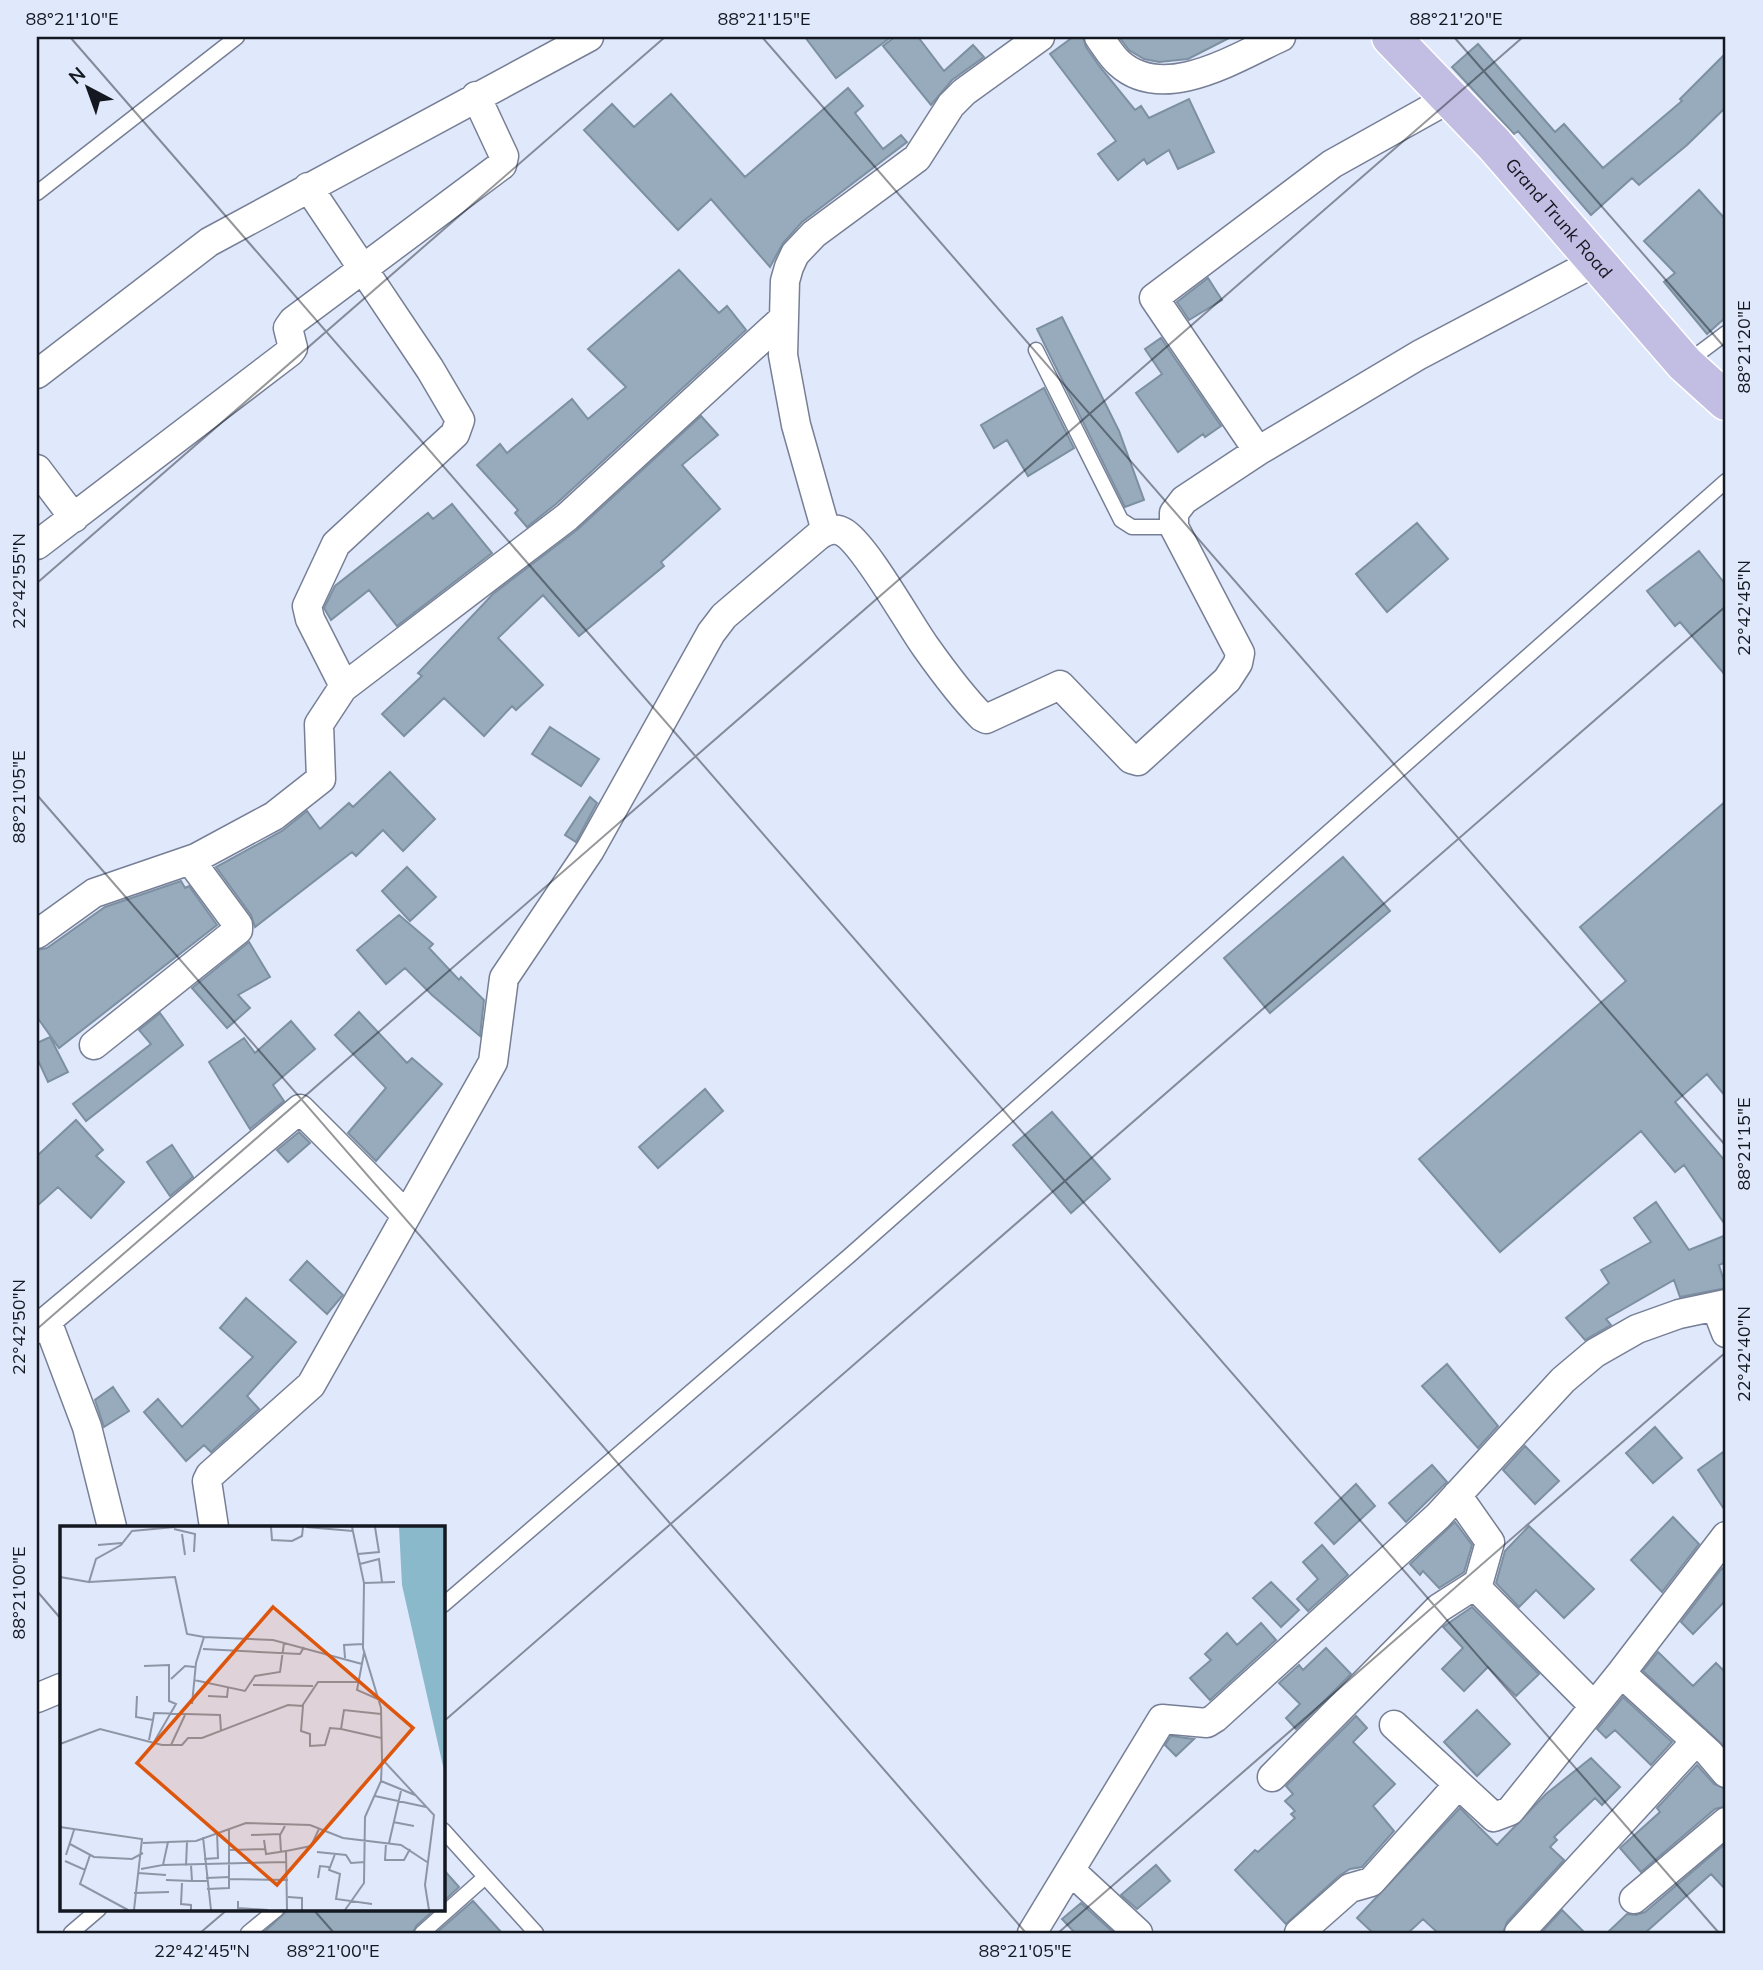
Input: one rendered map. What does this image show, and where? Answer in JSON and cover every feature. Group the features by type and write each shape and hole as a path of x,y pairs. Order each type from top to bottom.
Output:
{"main road":[{"name":"Grand Trunk Road","path":"1391,37 1452,97 1685,364 1726,401"}],"street":[{"path":"37,374 181,261 308,187 589,37"},
{"path":"826,531 796,425 783,355 787,274 795,254 806,242 908,167 951,105 964,92 1040,37"},
{"path":"1099,37 1118,62 1130,71 1167,79 1190,76 1281,37"},
{"path":"37,545 290,352 293,348 289,324 502,165 504,156 476,96"},
{"path":"1258,451 1154,297 1332,164 1452,97"},
{"path":"308,187 363,267 460,420 455,433 336,544 307,606 310,620 344,687"},
{"path":"214,1526 207,1481 210,1475 311,1385 493,1062 504,978 590,850 710,633 724,616 826,531 845,533 876,570 925,645 982,717 986,719 1059,685 1135,762 1227,680 1238,663 1240,653 1174,527 1174,513 1184,499 1258,451 1419,355 1597,261"},
{"path":"37,934 94,893 190,860 274,817 321,779 319,724 344,687 567,517 784,318"},
{"path":"37,469 74,518"},
{"path":"94,1045 238,930 238,925 190,860"},
{"path":"112,1526 87,1427 42,1325 300,1108 406,1215"},
{"path":"1032,1933 1162,1719 1207,1723 1215,1718 1457,1495 1563,1380 1595,1353 1637,1329 1679,1314 1721,1306 1726,1333"},
{"path":"1272,1777 1439,1608 1475,1585 1490,1542 1457,1495"},
{"path":"1394,1725 1494,1817 1505,1815 1621,1673 1726,1536"},
{"path":"1475,1585 1594,1706"},
{"path":"1621,1673 1696,1741 1726,1773"},
{"path":"37,1698 60,1688"},
{"path":"1519,1933 1696,1741"},
{"path":"1299,1933 1350,1888 1371,1882 1458,1785"},
{"path":"1634,1899 1726,1822"},
{"path":"1071,1871 1138,1933"}],"lane":[{"path":"37,193 237,37"},
{"path":"1685,364 1726,333"},
{"path":"1036,350 1121,520 1132,527 1174,527"},
{"path":"444,1604 911,1202 1726,481"},
{"path":"444,1831 536,1933"},
{"path":"422,1933 484,1878"},
{"path":"71,1933 98,1910"},
{"path":"248,1933 276,1910"}],"building":[{"path":"805,37 891,37 836,78"},
{"path":"895,37 918,37 944,71 973,45 984,57 952,80 931,105 883,46"},
{"path":"1073,37 1083,37 1086,47 1100,67 1135,110 1141,106 1149,118 1189,99 1214,152 1178,169 1169,150 1147,164 1144,159 1118,180 1098,154 1116,141 1050,54"},
{"path":"1119,37 1231,37 1188,59 1159,62 1144,59 1129,50"},
{"path":"1478,44 1555,132 1564,124 1603,168 1682,101 1680,99 1726,53 1726,107 1687,145 1639,185 1632,178 1591,215 1518,131 1514,134 1452,67"},
{"path":"848,88 863,106 855,113 883,149 901,135 907,142 802,222 783,243 770,267 711,199 678,230 584,130 612,104 634,127 671,94 745,177"},
{"path":"1699,190 1726,220 1726,317 1707,334 1664,282 1675,273 1644,241"},
{"path":"679,270 719,313 727,306 746,330 556,504 527,527 515,513 518,510 477,465 500,444 507,453 572,399 588,419 626,387 588,349"},
{"path":"1208,278 1222,300 1189,320 1177,302"},
{"path":"1062,317 1119,431 1144,500 1125,507 1037,329"},
{"path":"1161,338 1221,426 1205,437 1203,434 1178,452 1136,393 1162,374 1145,349"},
{"path":"1044,388 1074,448 1028,476 1007,440 994,448 981,425"},
{"path":"701,416 718,435 682,465 720,509 661,562 664,566 579,636 543,595 498,638 543,685 516,710 512,706 484,736 444,698 404,736 382,714 422,676 418,673 493,594 578,529"},
{"path":"452,504 492,553 397,626 369,590 331,620 324,608 335,586 428,513 433,519"},
{"path":"1417,523 1448,559 1387,612 1356,574"},
{"path":"1699,551 1726,585 1726,676 1680,622 1675,626 1647,591"},
{"path":"550,727 599,759 581,786 532,754"},
{"path":"390,772 435,819 403,851 383,830 356,856 352,852 255,927 251,915 216,867 282,831 307,811 320,829 349,803 353,807"},
{"path":"590,797 597,803 576,842 565,835"},
{"path":"1726,801 1726,1097 1707,1074 1675,1102 1726,1162 1726,1226 1684,1165 1675,1172 1641,1131 1500,1252 1419,1159 1626,981 1580,927"},
{"path":"1343,857 1390,911 1270,1013 1224,958"},
{"path":"407,867 436,897 410,921 382,891"},
{"path":"181,881 185,888 189,886 217,925 59,1048 37,1017 37,950 47,948 105,907"},
{"path":"399,915 433,944 429,948 459,980 461,977 484,1000 480,1036 405,968 386,984 357,950"},
{"path":"249,942 270,977 238,995 250,1008 227,1028 192,988"},
{"path":"359,1012 407,1063 412,1058 442,1084 376,1161 348,1133 386,1088 335,1035"},
{"path":"160,1013 183,1045 86,1121 73,1104 151,1044 139,1030"},
{"path":"291,1021 315,1049 273,1085 284,1101 250,1129 209,1062 244,1038 255,1053"},
{"path":"50,1037 68,1072 48,1082 37,1058 37,1043"},
{"path":"705,1089 723,1111 658,1168 639,1147"},
{"path":"1052,1112 1110,1179 1071,1213 1013,1145"},
{"path":"76,1120 103,1150 96,1156 124,1182 91,1218 58,1187 37,1206 37,1156"},
{"path":"299,1132 310,1143 288,1162 277,1150"},
{"path":"172,1145 193,1177 170,1196 147,1162"},
{"path":"1656,1202 1689,1250 1726,1235 1726,1262 1719,1265 1726,1288 1680,1297 1674,1280 1606,1319 1611,1325 1585,1340 1566,1318 1609,1283 1601,1270 1651,1242 1634,1218"},
{"path":"307,1261 343,1295 327,1314 290,1280"},
{"path":"246,1298 296,1342 247,1396 259,1409 211,1452 204,1445 186,1461 144,1412 158,1399 182,1427 253,1357 220,1328"},
{"path":"1447,1364 1498,1426 1478,1448 1422,1386"},
{"path":"113,1387 129,1411 104,1427 95,1400"},
{"path":"1655,1427 1682,1458 1653,1483 1626,1453"},
{"path":"1525,1446 1559,1481 1535,1504 1503,1470"},
{"path":"1726,1450 1726,1512 1698,1470"},
{"path":"1432,1465 1447,1482 1406,1522 1389,1503"},
{"path":"1356,1484 1375,1506 1334,1544 1315,1523"},
{"path":"1673,1517 1699,1544 1662,1592 1631,1560"},
{"path":"1455,1522 1472,1545 1464,1572 1439,1588 1423,1571 1420,1575 1410,1564"},
{"path":"1529,1526 1594,1589 1564,1618 1536,1590 1519,1607 1496,1583 1505,1551"},
{"path":"1322,1545 1348,1575 1308,1611 1297,1599 1318,1579 1303,1562"},
{"path":"1722,1568 1726,1572 1726,1600 1693,1634 1681,1622"},
{"path":"1271,1582 1299,1610 1281,1627 1253,1598"},
{"path":"1472,1607 1539,1674 1516,1696 1488,1667 1464,1691 1442,1669 1463,1648 1443,1627"},
{"path":"1261,1623 1276,1640 1210,1700 1190,1678 1211,1660 1205,1654 1227,1633 1237,1645"},
{"path":"1326,1648 1351,1674 1296,1729 1286,1718 1300,1704 1279,1683 1299,1665 1303,1670"},
{"path":"1658,1652 1693,1686 1716,1663 1726,1673 1726,1748 1643,1671"},
{"path":"1623,1697 1672,1742 1651,1765 1615,1730 1606,1738 1597,1729"},
{"path":"1477,1710 1510,1744 1477,1776 1444,1742"},
{"path":"1356,1716 1367,1728 1353,1742 1395,1784 1373,1806 1394,1831 1362,1867 1350,1869 1339,1876 1286,1924 1235,1870 1295,1818 1291,1814 1295,1811 1285,1801 1293,1794 1286,1786"},
{"path":"1171,1736 1194,1739 1176,1756 1165,1745"},
{"path":"1591,1758 1620,1787 1602,1805 1595,1798 1554,1837 1557,1840 1550,1847 1564,1860 1507,1922 1503,1933 1438,1933 1423,1919 1408,1933 1373,1933 1357,1918 1460,1808 1497,1845 1546,1794"},
{"path":"1697,1765 1714,1784 1726,1789 1726,1806 1715,1809 1641,1872 1620,1848 1660,1812 1657,1808"},
{"path":"1726,1843 1726,1890 1711,1874 1645,1933 1607,1933 1627,1914 1645,1912"},
{"path":"1156,1865 1170,1881 1137,1909 1121,1895"},
{"path":"444,1870 459,1887 444,1901"},
{"path":"473,1901 502,1933 436,1933"},
{"path":"1081,1903 1114,1933 1075,1933 1062,1919"},
{"path":"288,1910 434,1910 416,1926 413,1933 263,1933"},
{"path":"1562,1910 1585,1933 1541,1933"}]}
